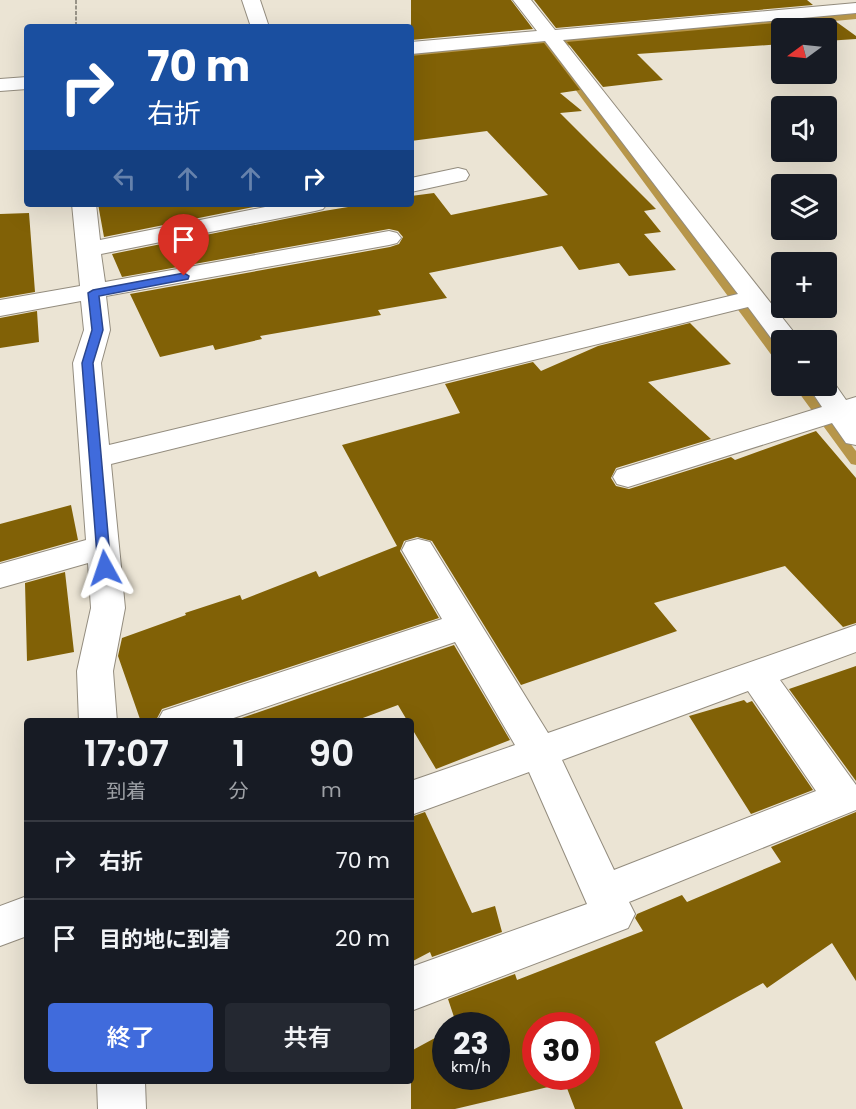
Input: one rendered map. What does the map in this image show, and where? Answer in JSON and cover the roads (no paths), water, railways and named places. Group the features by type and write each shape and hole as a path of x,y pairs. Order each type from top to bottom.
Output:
{"street":[{"path":"251,0 259,24"},
{"path":"522,0 779,330"},
{"path":"414,48 552,40 856,8"},
{"path":"0,85 24,82"},
{"path":"414,184 458,175"},
{"path":"84,207 97,330 87,363 108,608 95,671 98,718"},
{"path":"89,249 300,207"},
{"path":"0,309 389,238"},
{"path":"95,458 754,298"},
{"path":"628,477 851,418 831,396"},
{"path":"0,576 103,548"},
{"path":"414,988 613,914 539,752 418,550"},
{"path":"189,718 465,625"},
{"path":"414,797 856,638"},
{"path":"604,893 843,798 756,674"},
{"path":"0,926 24,917"},
{"path":"121,1084 122,1109"}],"waterway":[{"path":"544,41 771,346"},
{"path":"807,396 856,461"}]}
